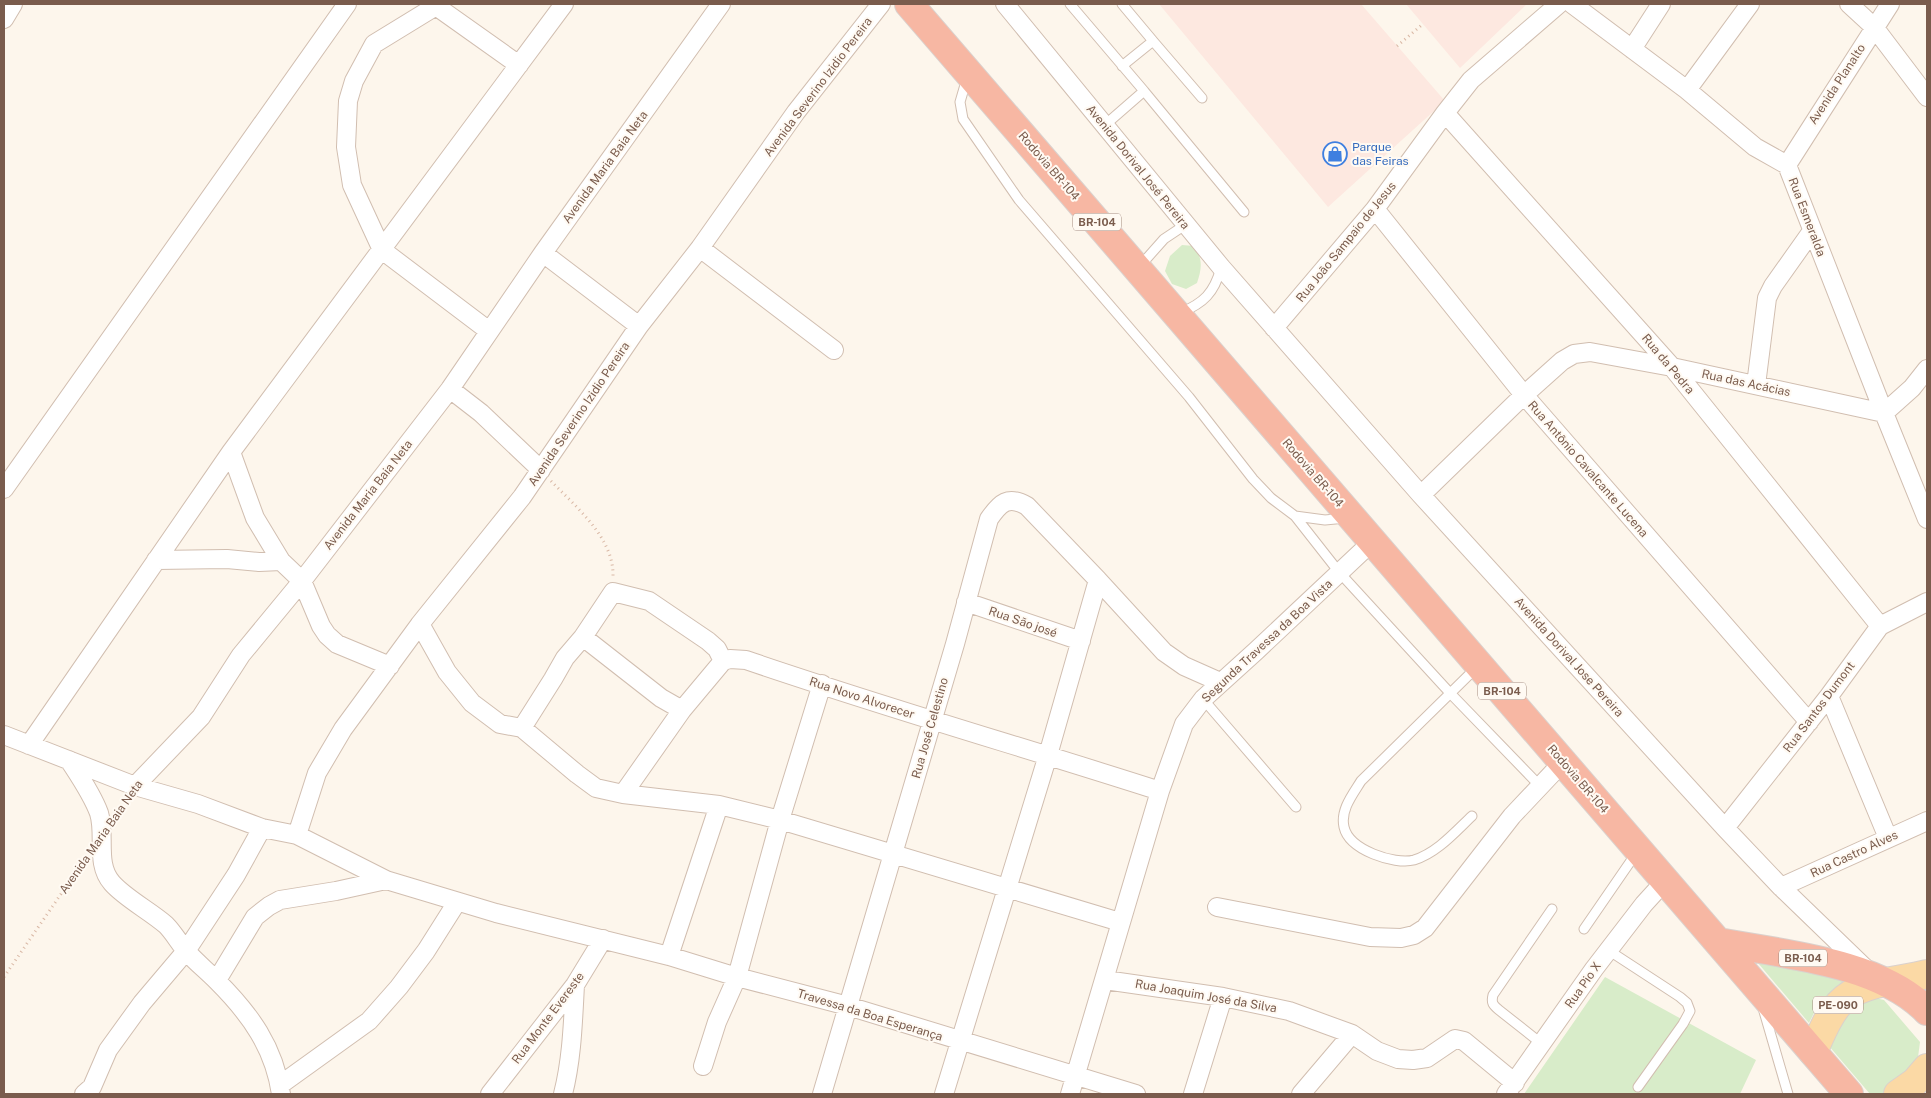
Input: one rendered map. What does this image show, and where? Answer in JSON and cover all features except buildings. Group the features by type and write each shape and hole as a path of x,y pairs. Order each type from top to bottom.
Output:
{"highway":[{"name":"Rodovia BR-104","path":"909,4 1849,1094"},
{"name":"BR-104","path":"1718,942 1824,962 1880,979 1907,994 1927,1011"}],"main road":[{"name":"PE-090","path":"1813,1052 1824,1027 1839,1004 1849,996 1880,979 1927,974"},
{"path":"1898,1094 1915,1082 1927,1068"}],"street":[{"path":"4,19 13,4"},
{"path":"4,489 347,4"},
{"path":"29,745 230,452 564,4"},
{"name":"Avenida Maria Baia Neta","path":"135,786 201,717 241,655 302,581 450,389 543,253 721,4"},
{"name":"Avenida Severino Izidio Pereira","path":"297,835 317,772 343,729 420,624 522,497 639,326 700,248 796,112 881,4"},
{"name":"Avenida Dorival José Pereira","path":"1005,4 1185,225 1274,328"},
{"name":"Rua João Sampaio de Jesus","path":"1274,328 1375,209 1471,80 1559,4"},
{"name":"Rua Esmeralda","path":"1572,4 1687,90 1755,146 1787,165 1927,519"},
{"path":"1632,49 1661,4"},
{"path":"1687,90 1750,4"},
{"path":"1849,4 1874,27 1927,97"},
{"name":"Avenida Planalto","path":"1787,165 1890,4"},
{"path":"489,331 382,250 352,185 346,147 348,101 354,81 374,44 436,5 519,65"},
{"name":"Rua da Pedra","path":"1445,113 1672,367 1880,626"},
{"name":"Rua Antônio Cavalcante Lucena","path":"1375,209 1524,395 1809,722"},
{"path":"1756,385 1767,298 1773,286 1812,230"},
{"path":"700,248 834,350"},
{"path":"543,253 639,326"},
{"name":"Avenida Dorival Jose Pereira","path":"1274,328 1421,495 1725,828 1782,887 1880,979"},
{"name":"Rua das Acácias","path":"1421,495 1524,395 1562,361 1574,354 1590,352 1672,367 1884,413"},
{"path":"1884,413 1912,388 1927,369"},
{"path":"450,389 481,413 541,470"},
{"path":"230,452 255,518 281,561 302,581 321,626 327,635 337,644 390,666"},
{"name":"Rua José Celestino","path":"822,1094 990,519 1004,502 1018,501 1027,506 1098,580"},
{"name":"Segunda Travessa da Boa Vista","path":"1070,1094 1160,791 1184,724 1203,699 1220,682 1256,651 1373,541"},
{"path":"156,560 227,559 259,562 281,561"},
{"path":"1098,580 1164,652 1184,666 1220,682"},
{"path":"944,1094 1048,755 1098,580"},
{"path":"522,728 554,679 565,658 583,637 613,592 650,601 708,641 717,649 723,661 682,710 623,794"},
{"name":"Rua São josé","path":"966,602 1081,641"},
{"name":"Rua Santos Dumont","path":"1725,828 1829,696 1880,626 1927,602"},
{"path":"420,624 447,672 472,703 500,724 522,728 596,788 623,794 718,805 780,820 1120,922"},
{"path":"583,637 661,698 682,710"},
{"name":"Rua Novo Alvorecer","path":"723,661 730,659 746,660 932,721 1048,755 1160,791"},
{"path":"702,1066 717,1022 737,977 780,820 822,684"},
{"path":"1829,696 1888,838"},
{"name":"Travessa da Boa Esperança","path":"4,735 135,786 198,804 262,828 297,835 386,880 457,902 670,956 737,977 848,1006 960,1042 1136,1094"},
{"path":"69,760 90,792 99,814 103,833 102,860 106,873 112,883 166,926 186,951 243,1008 261,1034 278,1073 280,1090"},
{"path":"1217,908 1370,937 1401,938 1414,935 1425,928 1438,913 1512,816 1563,762"},
{"path":"670,956 718,805"},
{"name":"Rua Castro Alves","path":"1782,887 1927,821"},
{"path":"84,1094 92,1087 108,1050 142,1003 186,951 236,875 262,828"},
{"path":"217,980 255,917 269,906 280,900 336,891 386,880"},
{"name":"Rua Pio X","path":"1511,1089 1608,950 1644,904 1665,881"},
{"path":"280,1090 369,1021 399,987 426,951 457,902"},
{"name":"Rua Monte Evereste","path":"490,1094 575,985 604,940"},
{"name":"Rua Joaquim José da Silva","path":"1105,980 1223,997 1289,1011 1352,1034 1377,1051 1398,1058 1413,1060 1427,1058 1455,1039 1464,1041 1511,1089"},
{"path":"563,1094 573,1027 575,985"},
{"path":"1193,1094 1223,997"},
{"path":"1301,1094 1352,1034"}],"lane":[{"path":"1070,4 1244,212"},
{"path":"1122,4 1202,98"},
{"path":"1122,66 1153,41"},
{"path":"968,73 960,102 963,119 1019,200 1189,397 1253,479 1271,498 1295,516 1340,572 1450,693 1540,786"},
{"path":"1105,125 1144,91"},
{"path":"1138,269 1164,239 1185,225"},
{"path":"1177,314 1191,309 1206,298 1216,285 1221,268"},
{"path":"1295,516 1325,520 1352,518"},
{"path":"1472,816 1427,855 1412,860 1396,861 1373,854 1356,846 1344,827 1348,801 1361,781 1479,665"},
{"path":"1203,699 1296,807"},
{"path":"1584,929 1639,850"},
{"path":"1542,1044 1499,1010 1492,1001 1493,996 1552,909"},
{"path":"1608,950 1680,997 1690,1008 1689,1015 1638,1087"},
{"path":"1755,984 1788,1094"}],"path":[{"path":"1397,46 1423,24"},
{"path":"541,470 579,510 604,541 613,567 613,592"},
{"name":"Avenida Maria Baia Neta","path":"4,977 135,786"}],"shaded area":[{"name":"Parque das Feiras","path":"1159,4 1361,4 1445,101 1328,207"},
{"path":"1406,4 1527,4 1460,68"}],"green space":[{"path":"1182,245 1194,246 1201,264 1197,283 1186,289 1172,284 1165,271 1170,256"},
{"path":"1758,963 1864,981 1844,987 1830,994 1814,1013 1809,1023"},
{"path":"1605,977 1756,1060 1740,1094 1524,1094"},
{"path":"1871,997 1884,1000 1920,1042 1917,1065 1887,1094 1870,1094 1823,1039 1838,1011"}],"place":[{"name":"Parque das Feiras","path":"1335,154"}]}
